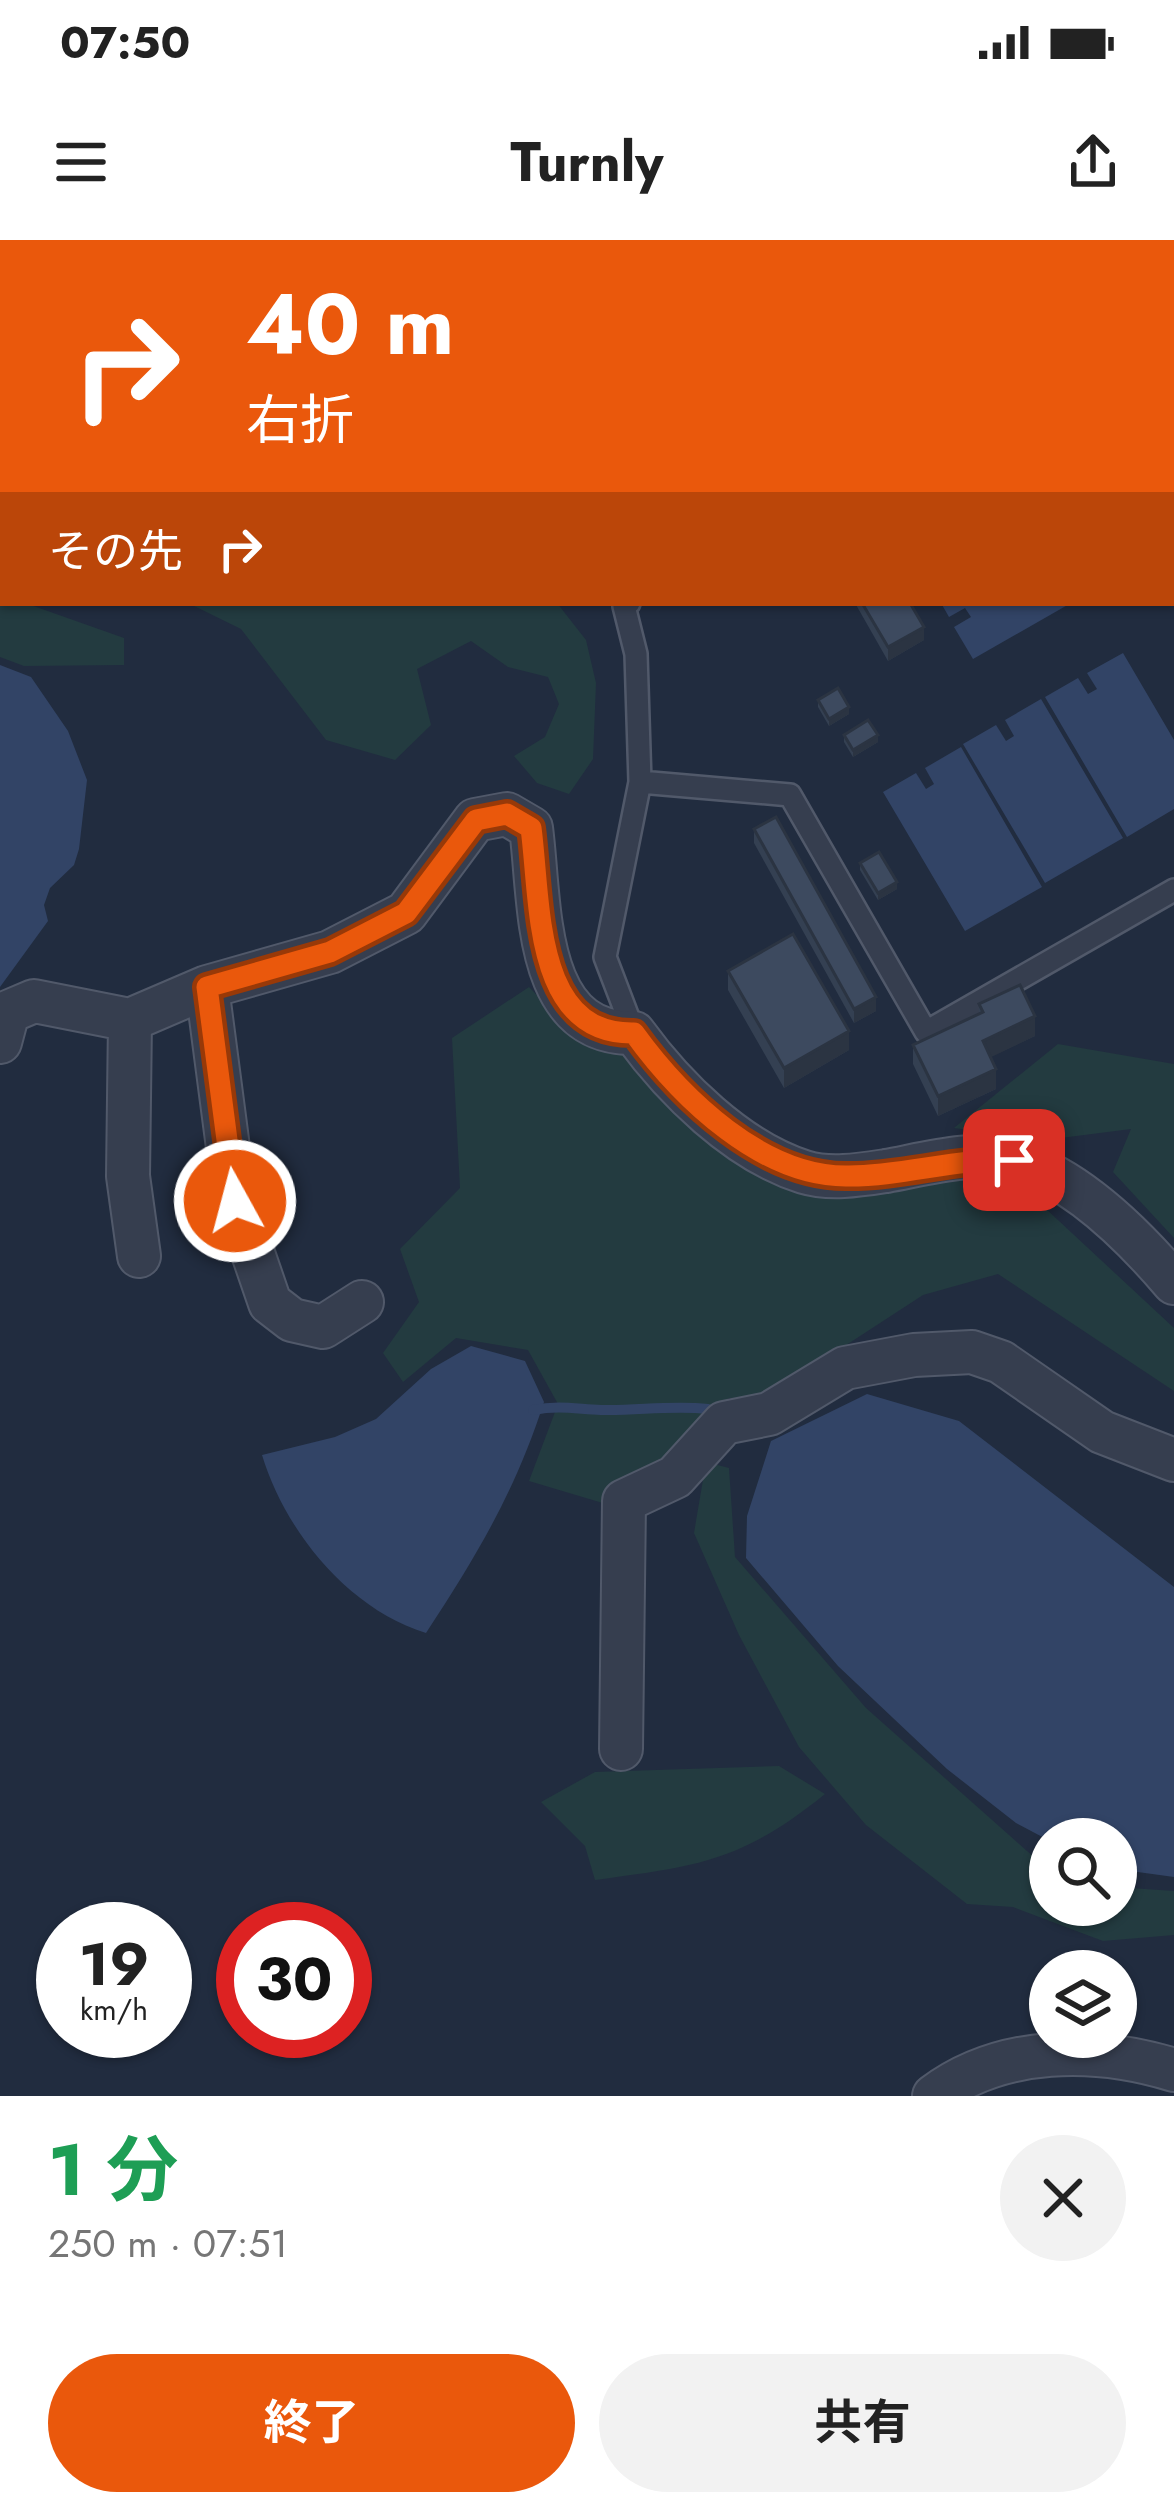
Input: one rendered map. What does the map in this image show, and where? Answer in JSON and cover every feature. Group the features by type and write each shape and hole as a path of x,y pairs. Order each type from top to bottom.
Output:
{"street":[{"path":"0,1042 8,1012 34,1001 130,1020 207,987 330,952 406,913 476,820 507,814 531,828 552,982 570,1009 602,1034 634,1033 665,1076 752,1146 805,1172 850,1177 962,1159 1014,1160 1072,1189 1144,1249 1174,1283"},
{"path":"207,987 235,1201 271,1303 292,1320 323,1327 362,1302"},
{"path":"130,1020 128,1176 140,1256"},
{"path":"621,1749 624,1501 675,1477 724,1423 769,1414 845,1368 914,1354 972,1352 1001,1362 1102,1432 1174,1460"},
{"path":"934,2096 994,2064 1045,2056 1091,2054 1174,2069"}],"lane":[{"path":"624,606 636,654 640,782 605,956 634,1033"},
{"path":"640,782 790,795 926,1032 1174,890"}],"green space":[{"path":"0,606 33,606 124,638 124,665 24,666 0,657"},
{"path":"194,606 559,606 586,640 596,683 593,759 569,794 537,783 514,756 545,737 559,704 548,677 508,667 471,641 417,669 431,725 395,760 326,740 241,629"},
{"path":"529,987 583,1043 625,1054 714,1146 976,1172 1030,1194 1174,1328 1174,1391 998,1274 923,1295 765,1398 729,1398 675,1461 638,1469 606,1504 529,1481 558,1404 528,1350 456,1338 403,1382 383,1353 419,1302 400,1249 460,1188 452,1038"},
{"path":"1058,1044 1174,1064 1174,1238 1113,1172 1131,1129 1045,1140 954,1128"},
{"path":"706,1462 729,1468 735,1557 866,1708 1029,1853 1029,1913 1013,1907 967,1904 866,1825 799,1747 739,1635 694,1533"},
{"path":"779,1766 825,1794 742,1847 691,1865 631,1875 595,1880 585,1846 541,1802 595,1772"},
{"path":"1137,1888 1174,1891 1174,1935 1103,1941 1063,1926 1137,1926"}],"water":[{"path":"943,606 1066,606 973,659 954,627 971,617 965,608 949,617"},
{"path":"1123,653 1174,740 1174,809 1127,837 1045,697 1078,678 1088,694 1097,689 1087,673"},
{"path":"0,665 31,677 68,731 87,780 74,865 50,888 44,905 48,921 0,987"},
{"path":"1041,699 1123,838 1045,883 963,744 996,725 1006,741 1014,736 1005,720"},
{"path":"961,747 1042,887 965,931 883,792 916,773 926,789 934,784 925,768"},
{"path":"471,1346 525,1361 544,1402 493,1522 426,1633 371,1606 323,1564 286,1512 262,1455 335,1437 376,1419 431,1369"},
{"path":"867,1394 959,1421 1174,1587 1174,1877 1137,1872 1137,1818 1029,1818 1029,1830 1016,1823 947,1769 838,1666 746,1558 747,1516 771,1441"}],"building":[{"path":"864,606 912,606 924,627 888,647"},
{"path":"838,688 849,707 829,719 818,700"},
{"path":"868,720 878,735 853,750 844,735"},
{"path":"776,817 876,997 854,1009 754,829"},
{"path":"879,852 897,882 878,893 860,863"},
{"path":"793,934 849,1031 784,1068 728,971"},
{"path":"1020,985 1035,1016 983,1041 996,1069 938,1096 913,1045 983,1012 979,1004"}],"waterway":[{"path":"533,1410 708,1409"}],"route":[{"path":"235,1201 207,987 330,952 406,913 476,820 507,814 531,828 552,982 570,1009 602,1034 634,1033 665,1076 752,1146 805,1172 850,1177 962,1159 1014,1160"}]}
